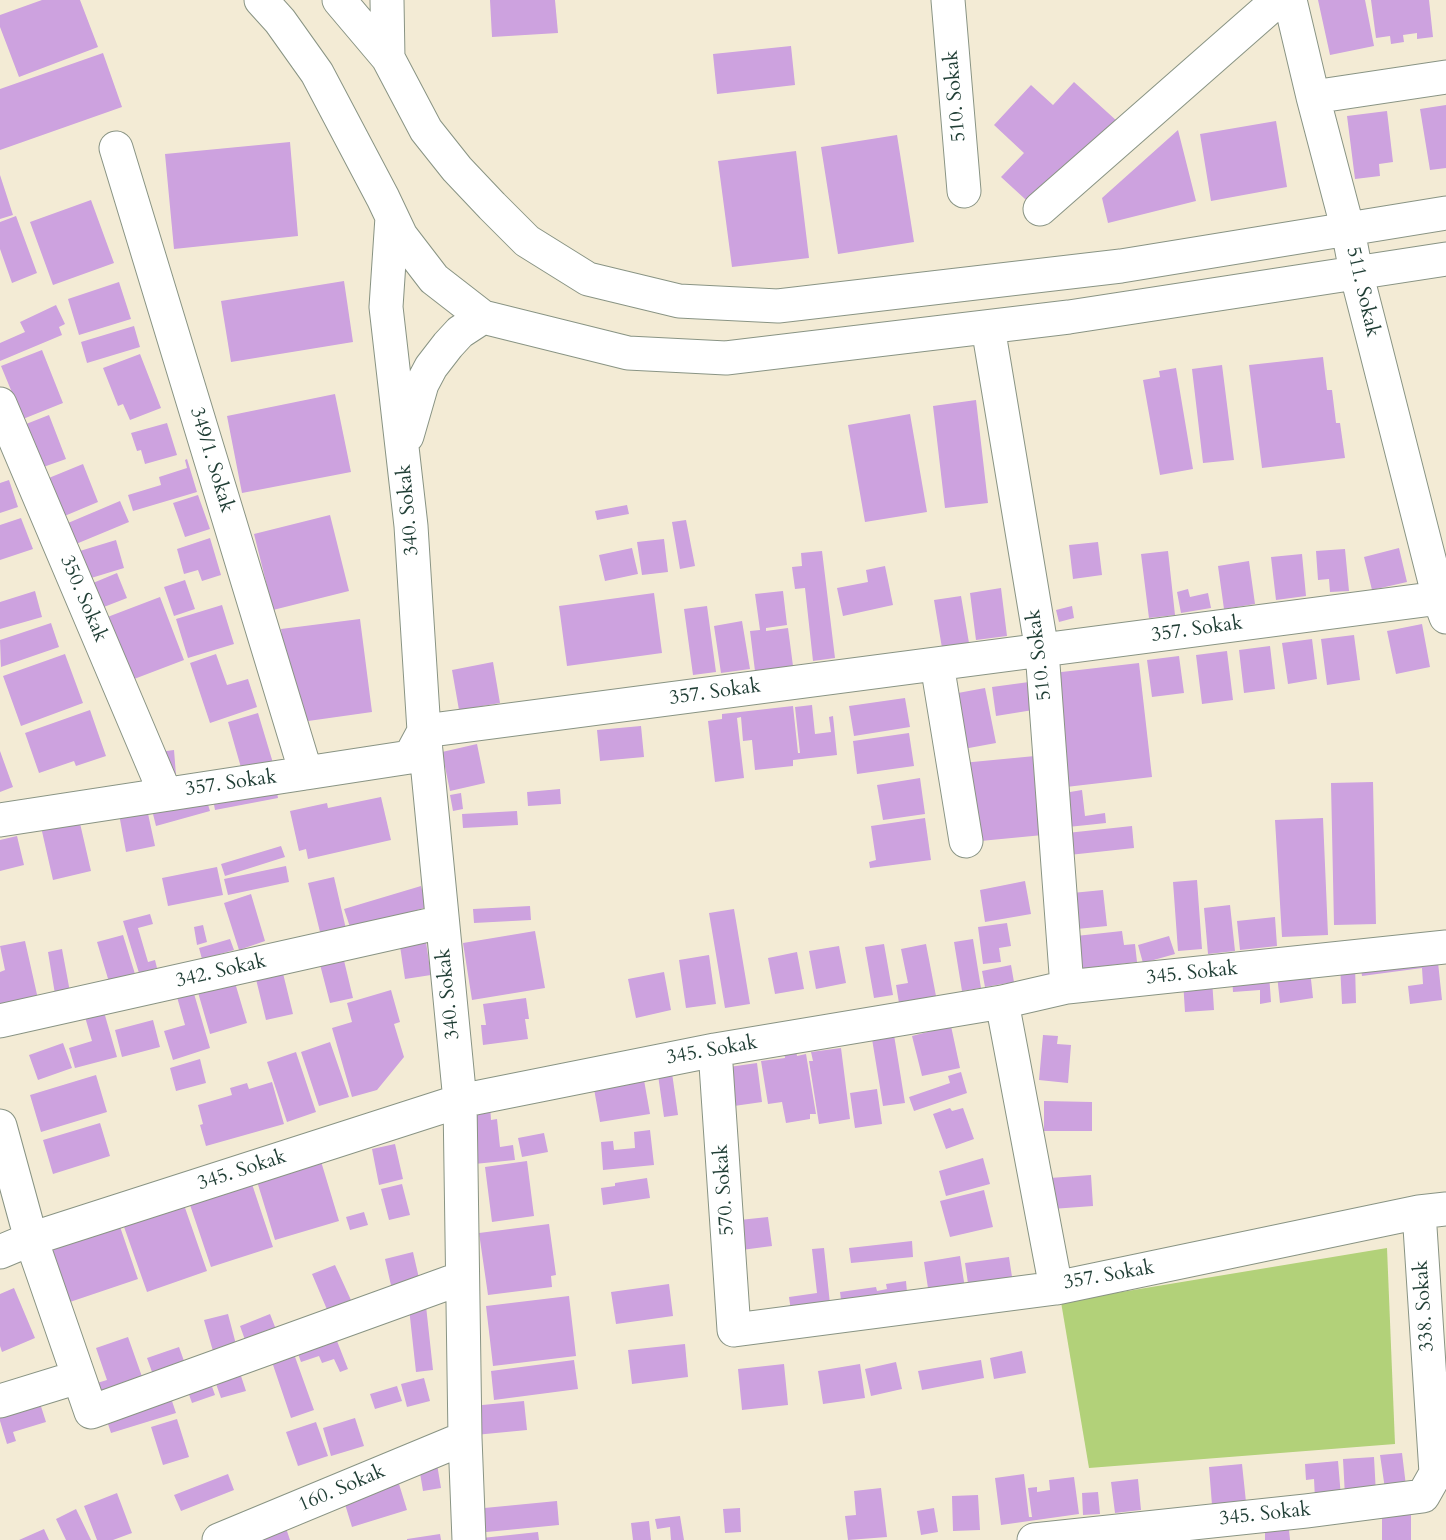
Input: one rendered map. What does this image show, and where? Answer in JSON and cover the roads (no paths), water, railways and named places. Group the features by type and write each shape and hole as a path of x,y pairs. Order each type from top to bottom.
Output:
{"street":[{"path":"261,0 280,21 317,73 368,168 401,236 434,279 483,317 628,353 726,358 1069,317 1446,259"},
{"path":"339,0 395,71 426,130 457,169 527,241 588,279 680,301 778,306 1121,266 1446,213"},
{"path":"387,0 395,71"},
{"name":"510. Sokak","path":"948,0 964,191"},
{"path":"1040,209 1278,0"},
{"name":"511. Sokak","path":"1290,0 1348,230 1356,272 1444,604"},
{"path":"1313,97 1446,77"},
{"name":"349/1. Sokak","path":"116,147 306,773"},
{"name":"340. Sokak","path":"392,217 386,307 404,450 424,731 460,1101 465,1438 469,1540"},
{"path":"404,450 422,384 431,367 460,332 483,317"},
{"name":"510. Sokak","path":"987,327 1042,651 1067,987"},
{"name":"350. Sokak","path":"0,404 165,794"},
{"name":"357. Sokak","path":"0,820 410,757 424,731 937,664 1444,604"},
{"path":"937,664 966,841"},
{"name":"342. Sokak","path":"0,1021 442,922"},
{"name":"345. Sokak","path":"0,1252 31,1239 460,1101 715,1050 1002,1002 1067,987 1446,947"},
{"name":"357. Sokak","path":"1002,1002 1056,1288 1432,1211"},
{"name":"570. Sokak","path":"715,1050 734,1330 1056,1288"},
{"path":"0,1126 31,1239 91,1412 462,1278"},
{"name":"338. Sokak","path":"1432,1211 1441,1472"},
{"path":"0,1401 78,1377"},
{"name":"160. Sokak","path":"219,1540 465,1438"},
{"name":"345. Sokak","path":"1034,1540 1306,1526 1423,1496 1441,1472"}]}
